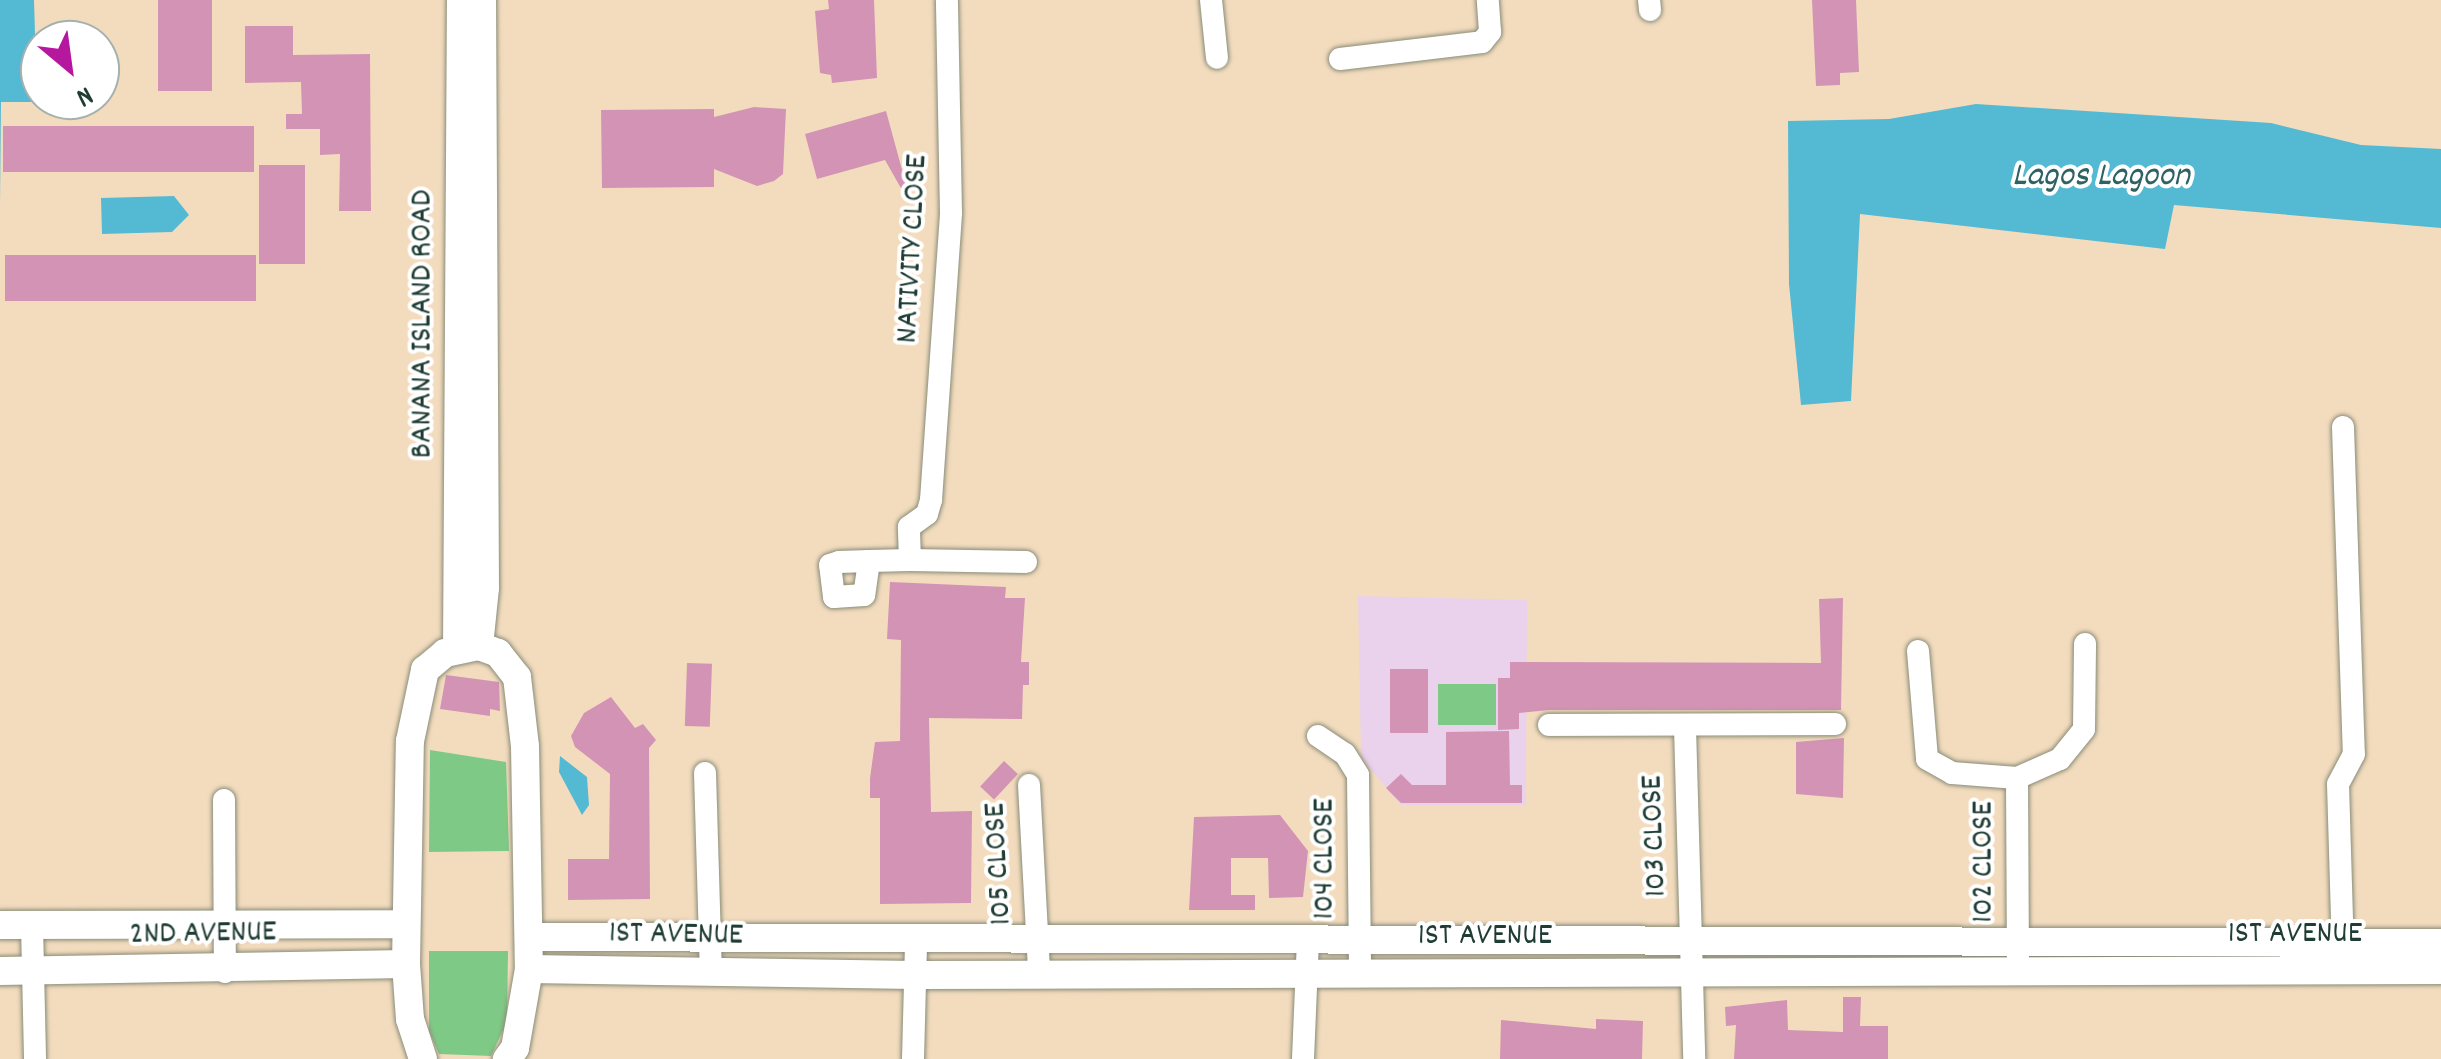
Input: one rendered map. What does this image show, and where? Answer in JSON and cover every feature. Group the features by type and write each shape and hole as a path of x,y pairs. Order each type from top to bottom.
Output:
{"street":[{"name":"BANANA ISLAND ROAD","path":"461,0 468,647"},
{"name":"BANANA ISLAND ROAD","path":"468,647 485,588 482,0"},
{"name":"NATIVITY CLOSE","path":"910,560 909,528 926,514 931,500 951,213 947,0"},
{"path":"1211,0 1217,58"},
{"path":"1340,59 1482,42 1490,32 1488,0"},
{"path":"2343,956 2338,784 2354,754 2344,427"},
{"path":"869,561 1026,562"},
{"path":"1918,651 1927,759 1952,773 2017,778 2060,760 2084,729 2085,644"},
{"path":"423,1059 410,1019 405,924 418,685 434,660 468,647 510,662 517,677 529,970 515,1048 507,1059"},
{"path":"1549,725 1836,724"},
{"name":"103 CLOSE","path":"1686,727 1694,1059"},
{"name":"104 CLOSE","path":"1318,736 1344,754 1358,775 1360,972"},
{"path":"705,773 713,939 710,972"},
{"name":"102 CLOSE","path":"2017,778 2018,959"},
{"name":"105 CLOSE","path":"1029,785 1039,972"},
{"path":"224,800 220,925 224,972"},
{"name":"2ND AVENUE","path":"0,925 405,924"},
{"path":"32,925 35,1059"},
{"name":"1ST AVENUE","path":"529,937 916,942 1692,943 2018,959"},
{"path":"914,1059 916,942"},
{"path":"1303,1059 1308,942"},
{"name":"1ST AVENUE","path":"529,970 915,975 1693,974 2018,959 2343,956 2441,943"},
{"name":"1ST AVENUE","path":"2343,956 2441,970"},
{"name":"2ND AVENUE","path":"0,971 224,972 406,964"}],"shaded area":[{"path":"1358,596 1527,600 1526,805 1401,805 1361,758"}],"green space":[{"path":"1438,684 1496,684 1496,725 1438,725"},
{"path":"430,750 506,762 509,851 429,852"},
{"path":"429,951 508,951 507,1022 491,1056 439,1054 429,1031"}],"water":[{"path":"0,0 34,0 35,20 20,20 20,102 1,102 0,204"},
{"name":"Lagos Lagoon","path":"1976,104 2271,123 2361,145 2441,149 2441,228 2174,205 2165,249 1860,214 1851,401 1801,405 1789,284 1788,121 1889,119"},
{"path":"174,196 189,215 172,232 102,234 101,198"},
{"path":"560,756 587,777 589,805 582,815 559,772"}],"building":[{"path":"158,0 212,0 212,91 158,91"},
{"path":"828,0 874,0 877,78 832,83 831,75 820,73 815,11 829,9"},
{"path":"1812,0 1856,0 1859,72 1840,73 1840,85 1816,86"},
{"path":"245,26 293,26 293,55 370,54 371,211 339,211 340,154 320,155 320,129 286,129 286,114 302,114 301,82 245,83"},
{"path":"754,107 786,109 783,174 774,181 757,186 714,169 714,187 602,188 601,110 714,109 714,117"},
{"path":"886,111 907,188 902,190 885,160 817,179 805,134"},
{"path":"3,126 254,126 254,172 3,172"},
{"path":"259,165 305,165 305,264 259,264"},
{"path":"5,255 256,255 256,301 5,301"},
{"path":"890,582 1006,587 1005,598 1025,598 1021,662 1029,662 1029,685 1023,685 1022,719 929,718 931,812 972,811 971,903 880,904 880,798 870,798 870,778 875,742 900,741 901,640 887,639"},
{"path":"1843,598 1841,710 1549,710 1519,713 1519,729 1498,730 1498,678 1510,678 1510,662 1821,663 1819,599"},
{"path":"687,663 712,664 710,727 685,726"},
{"path":"1390,669 1428,669 1428,733 1390,733"},
{"path":"446,675 499,682 500,711 490,709 490,716 440,709"},
{"path":"611,697 635,728 643,724 656,740 649,748 650,899 568,900 568,859 609,859 610,774 575,747 571,736 584,713"},
{"path":"1509,731 1510,785 1522,785 1522,803 1401,803 1386,788 1401,774 1412,785 1446,785 1446,732"},
{"path":"1844,738 1843,798 1796,794 1796,742"},
{"path":"1004,761 1018,774 994,800 980,787"},
{"path":"1280,815 1308,851 1303,897 1269,898 1268,858 1231,858 1231,895 1255,895 1255,910 1189,910 1194,817"},
{"path":"1843,997 1861,997 1860,1026 1888,1026 1888,1059 1734,1059 1736,1025 1726,1026 1725,1007 1787,1000 1788,1030 1843,1032"},
{"path":"1596,1019 1643,1021 1642,1059 1500,1059 1501,1020 1596,1029"}]}
